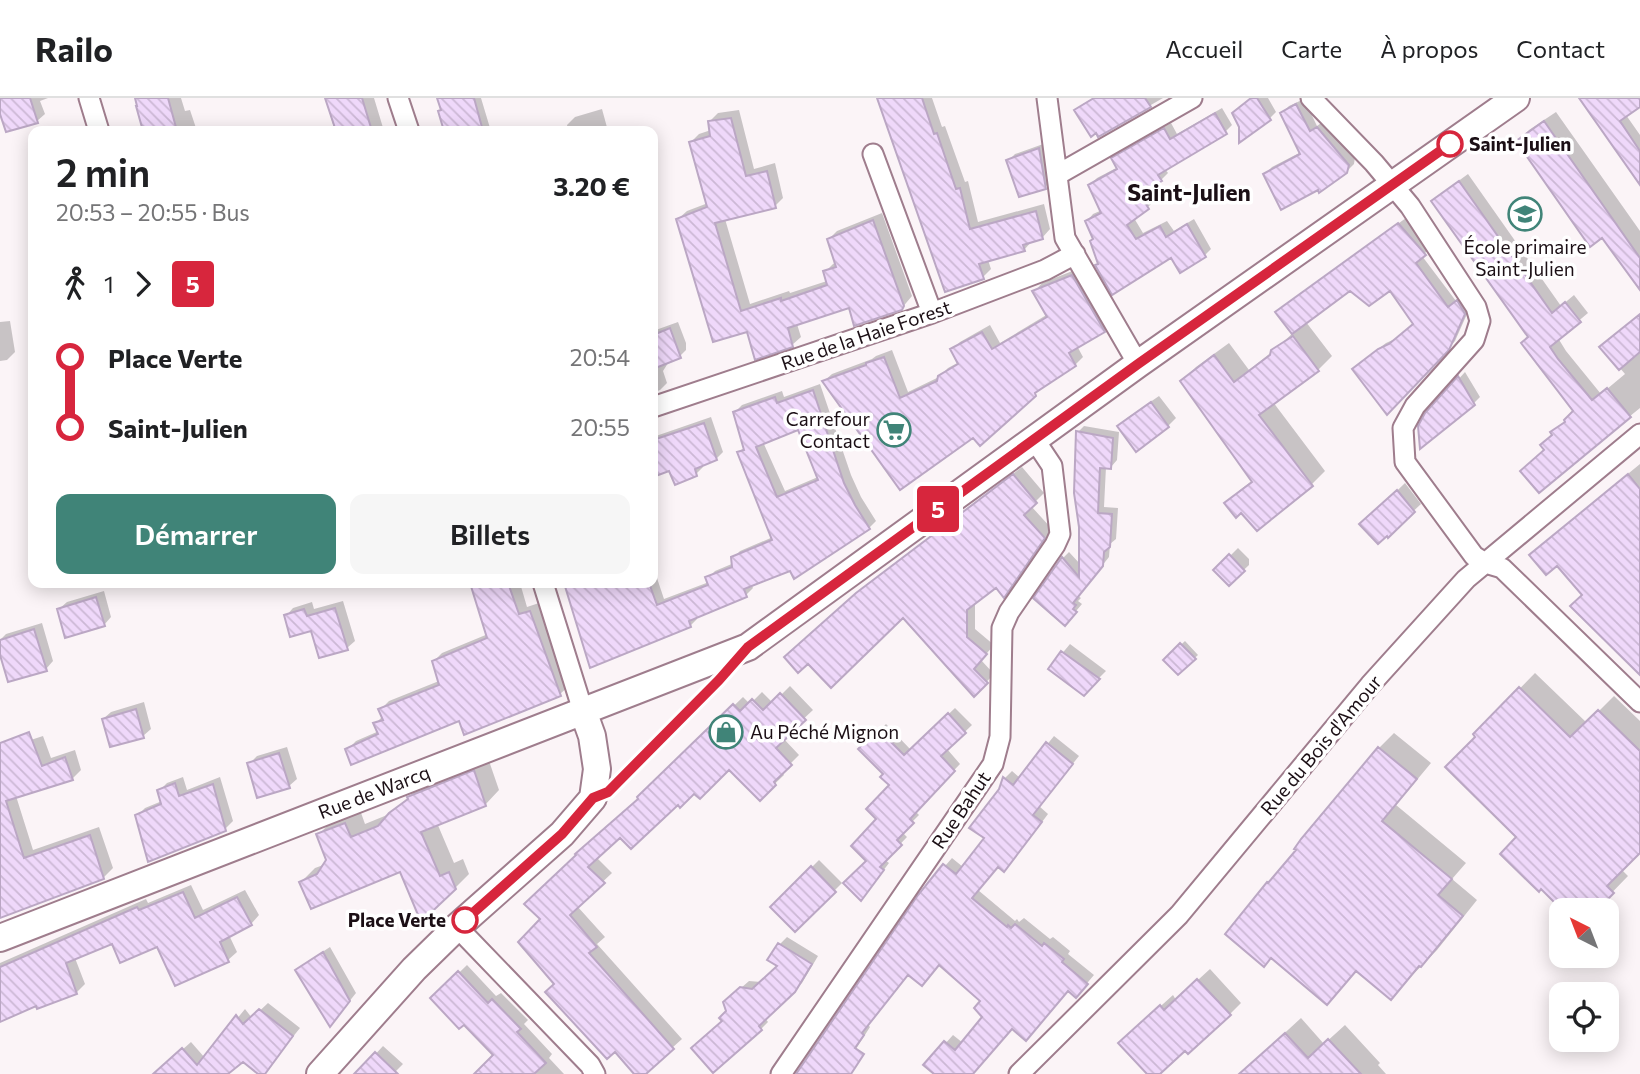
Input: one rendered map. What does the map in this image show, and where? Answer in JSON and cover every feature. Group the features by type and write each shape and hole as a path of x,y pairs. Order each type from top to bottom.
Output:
{"main road":[{"name":"Rue de Warcq","path":"0,938 748,647 1138,364 1516,98"},
{"path":"320,1074 414,969 562,834 593,798 597,769 592,736 583,711"}],"street":[{"path":"89,98 97,126"},
{"path":"398,98 407,126"},
{"path":"1047,98 1066,238 1138,364"},
{"path":"1057,175 1192,98"},
{"path":"1311,98 1374,163 1410,206 1476,307 1480,321 1474,340 1415,406 1403,428 1405,462 1474,556 1485,563 1502,568 1640,702"},
{"path":"873,154 932,313"},
{"name":"Rue de la Haie Forest","path":"658,405 932,313 1045,270 1075,254"},
{"name":"Rue du Bois d'Amour","path":"1019,1074 1179,915 1370,685 1466,579 1640,434"},
{"name":"Rue Bahut","path":"781,1074 993,764 1000,737 1002,628 1009,612 1060,534 1052,466 1034,439"},
{"path":"545,588 583,711"},
{"path":"457,927 590,1065 595,1074"}],"building":[{"path":"0,98 30,98 38,123 6,132 0,114"},
{"path":"135,98 168,98 176,126 142,126"},
{"path":"325,98 362,98 370,126 334,126"},
{"path":"437,98 474,98 482,126 442,126 438,111 441,110"},
{"path":"877,98 922,98 956,189 960,188 970,229 1036,211 1043,239 1023,245 1025,251 979,264 984,279 945,292"},
{"path":"1094,98 1145,98 1151,107 1098,137 1096,133 1091,137 1074,110"},
{"path":"1251,98 1257,98 1271,120 1239,143 1239,127 1232,113"},
{"path":"1579,98 1640,98 1640,107 1620,121 1640,151 1640,185"},
{"path":"1296,104 1310,131 1317,127 1349,165 1347,173 1319,193 1318,190 1281,210 1263,174 1300,154 1280,113"},
{"path":"1215,113 1227,134 1158,175 1162,181 1140,194 1149,209 1127,225 1136,239 1160,226 1166,237 1187,224 1206,257 1180,273 1171,258 1112,295 1095,265 1098,264 1090,241 1093,239 1085,221 1101,213 1088,185 1117,169 1111,158 1164,128 1170,139"},
{"path":"731,118 746,176 767,171 776,208 715,223 741,311 827,285 823,271 836,267 827,239 873,220 904,306 902,310 854,326 849,308 788,328 793,347 755,360 747,332 713,342 676,219 707,207 689,142 710,136 708,121"},
{"path":"1544,121 1640,258 1640,290 1602,238 1590,247 1516,141"},
{"path":"1039,148 1046,189 1019,197 1006,160"},
{"path":"1459,181 1552,313 1565,302 1581,322 1550,347 1558,359 1592,400 1607,388 1631,417 1539,493 1520,471 1544,450 1540,445 1573,411 1521,343 1528,337 1431,201"},
{"path":"1398,223 1426,255 1416,263 1448,307 1457,300 1465,314 1449,350 1387,415 1352,369 1413,324 1390,291 1369,306 1350,291 1292,334 1275,312"},
{"path":"1072,275 1105,332 1069,353 1076,366 1035,393 1036,396 980,446 973,438 900,490 822,381 884,357 900,398 937,381 938,376 958,364 950,349 982,332 992,349 1047,317 1032,291"},
{"path":"1640,314 1640,352 1619,370 1599,347"},
{"path":"670,328 681,358 658,367 658,333"},
{"path":"1293,336 1319,371 1259,415 1313,486 1257,531 1241,513 1236,518 1224,503 1252,482 1180,381 1214,355 1234,382 1270,355 1271,350"},
{"path":"1458,376 1475,405 1420,449 1418,426 1425,413"},
{"path":"813,390 844,483 870,529 794,579 790,571 744,589 747,597 689,621 691,627 590,668 566,588 651,588 657,605 708,585 705,577 732,567 731,557 772,540 737,452 744,450 733,412 775,397 777,403","holes":["798,430 818,480 777,497 756,447"]},
{"path":"1151,402 1169,427 1136,452 1117,426"},
{"path":"704,423 717,460 695,469 697,476 675,485 669,471 658,475 658,438"},
{"path":"1076,431 1113,438 1111,469 1100,468 1098,513 1112,514 1110,547 1104,552 1103,566 1073,603 1076,605 1073,609 1077,612 1065,626 1033,598 1062,557 1079,577 1079,527 1074,493"},
{"path":"1013,474 1037,503 1024,515 1045,538 1004,598 996,588 967,610 967,637 987,654 974,669 988,683 974,697 903,618 831,688 808,664 798,673 784,657 856,593"},
{"path":"1628,474 1640,489 1640,675 1570,606 1582,595 1557,566 1546,575 1529,555"},
{"path":"1397,490 1415,512 1378,544 1359,524"},
{"path":"1229,554 1245,571 1229,586 1213,570"},
{"path":"472,588 510,588 519,614 530,611 561,696 464,735 459,721 351,765 345,749 378,734 373,723 383,720 378,709 439,685 432,661 487,638"},
{"path":"96,597 105,626 65,638 57,609"},
{"path":"335,608 348,650 319,658 311,631 290,637 284,615 304,609 307,616"},
{"path":"34,629 47,671 8,682 0,655 0,640"},
{"path":"1180,643 1196,659 1178,675 1163,660"},
{"path":"1061,651 1100,679 1084,696 1048,669"},
{"path":"1519,687 1570,737 1598,710 1640,751 1640,853 1607,886 1614,893 1609,898 1550,898 1541,889 1539,892 1500,854 1516,837 1445,767 1475,737 1473,734"},
{"path":"780,693 806,720 776,748 792,765 774,782 776,785 760,801 729,770 700,799 694,794 680,808 678,805 631,849 620,838 588,867 605,883 570,915 597,947 589,953 674,1049 646,1074 634,1074 615,1052 607,1059 545,992 554,984 518,942 540,919 524,904 575,854 638,799 637,797 733,704 740,711 752,699 763,710"},
{"path":"136,709 144,738 110,747 102,719"},
{"path":"948,713 966,733 941,756 955,771 910,819 914,823 897,840 902,845 880,867 884,870 861,901 843,883 866,861 851,846 876,819 866,809 889,785 880,777 883,774 858,749 878,729 904,755"},
{"path":"29,732 42,766 65,757 73,780 6,801 24,858 90,835 104,879 0,918 0,743"},
{"path":"1046,742 1073,764 1033,815 1042,822 1004,872 998,867 972,898 1007,927 1008,925 1011,928 1015,924 1042,946 1044,943 1088,984 1076,998 1068,991 1026,1041 1012,1029 973,1074 934,1074 923,1065 944,1041 955,1050 982,1017 974,1008 980,1001 939,965 922,986 908,975 862,1033 864,1035 855,1048 864,1054 851,1074 796,1074 918,895 943,864 956,874 984,838 969,828 999,789 1003,777 1013,785"},
{"path":"1378,747 1417,779 1382,821 1452,879 1438,895 1463,916 1391,1000 1356,971 1327,1005 1271,958 1264,967 1225,934"},
{"path":"279,753 290,788 257,798 247,763"},
{"path":"474,770 486,806 421,832 440,876 449,872 456,889 421,922 400,872 311,909 299,882 317,874 326,860 316,834 345,823 351,837 378,826 389,813 408,799 407,797"},
{"path":"175,783 179,796 213,784 226,831 148,862 135,815 161,804 157,790"},
{"path":"811,866 836,892 795,932 770,907"},
{"path":"183,892 195,918 237,897 252,925 220,942 229,962 175,986 157,947 120,963 112,944 66,963 77,994 37,1009 36,1006 0,1022 0,967 137,907 139,910"},
{"path":"778,943 812,964 795,992 759,1026 762,1030 713,1073 691,1048 722,1021 719,1018 726,1011 723,1002 740,987 752,989 777,966 767,960"},
{"path":"323,952 350,1001 330,1027 295,970"},
{"path":"458,971 488,1003 492,999 521,1029 517,1032 546,1063 534,1074 474,1074 493,1055 464,1025 459,1029 430,998"},
{"path":"1197,979 1231,1015 1188,1054 1185,1051 1160,1074 1147,1074 1118,1043 1160,1005 1164,1010"},
{"path":"259,1009 293,1036 265,1074 258,1074 243,1062 228,1074 153,1074 182,1048 197,1065 236,1015 243,1024"},
{"path":"1285,1033 1308,1058 1328,1039 1361,1074 1239,1074"},
{"path":"375,1052 398,1074 354,1074"}],"bus line":[{"name":"5","path":"465,920 562,834 593,798 608,792 748,647 1138,364 1450,144"}],"place":[{"name":"Saint-Julien","path":"1450,144"},
{"name":"École primaire Saint-Julien","path":"1525,214"},
{"name":"Carrefour Contact","path":"894,430"},
{"name":"Au Péché Mignon","path":"726,732"},
{"name":"Place Verte","path":"465,920"}],"district":[{"name":"Saint-Julien","path":"1189,193"}]}
